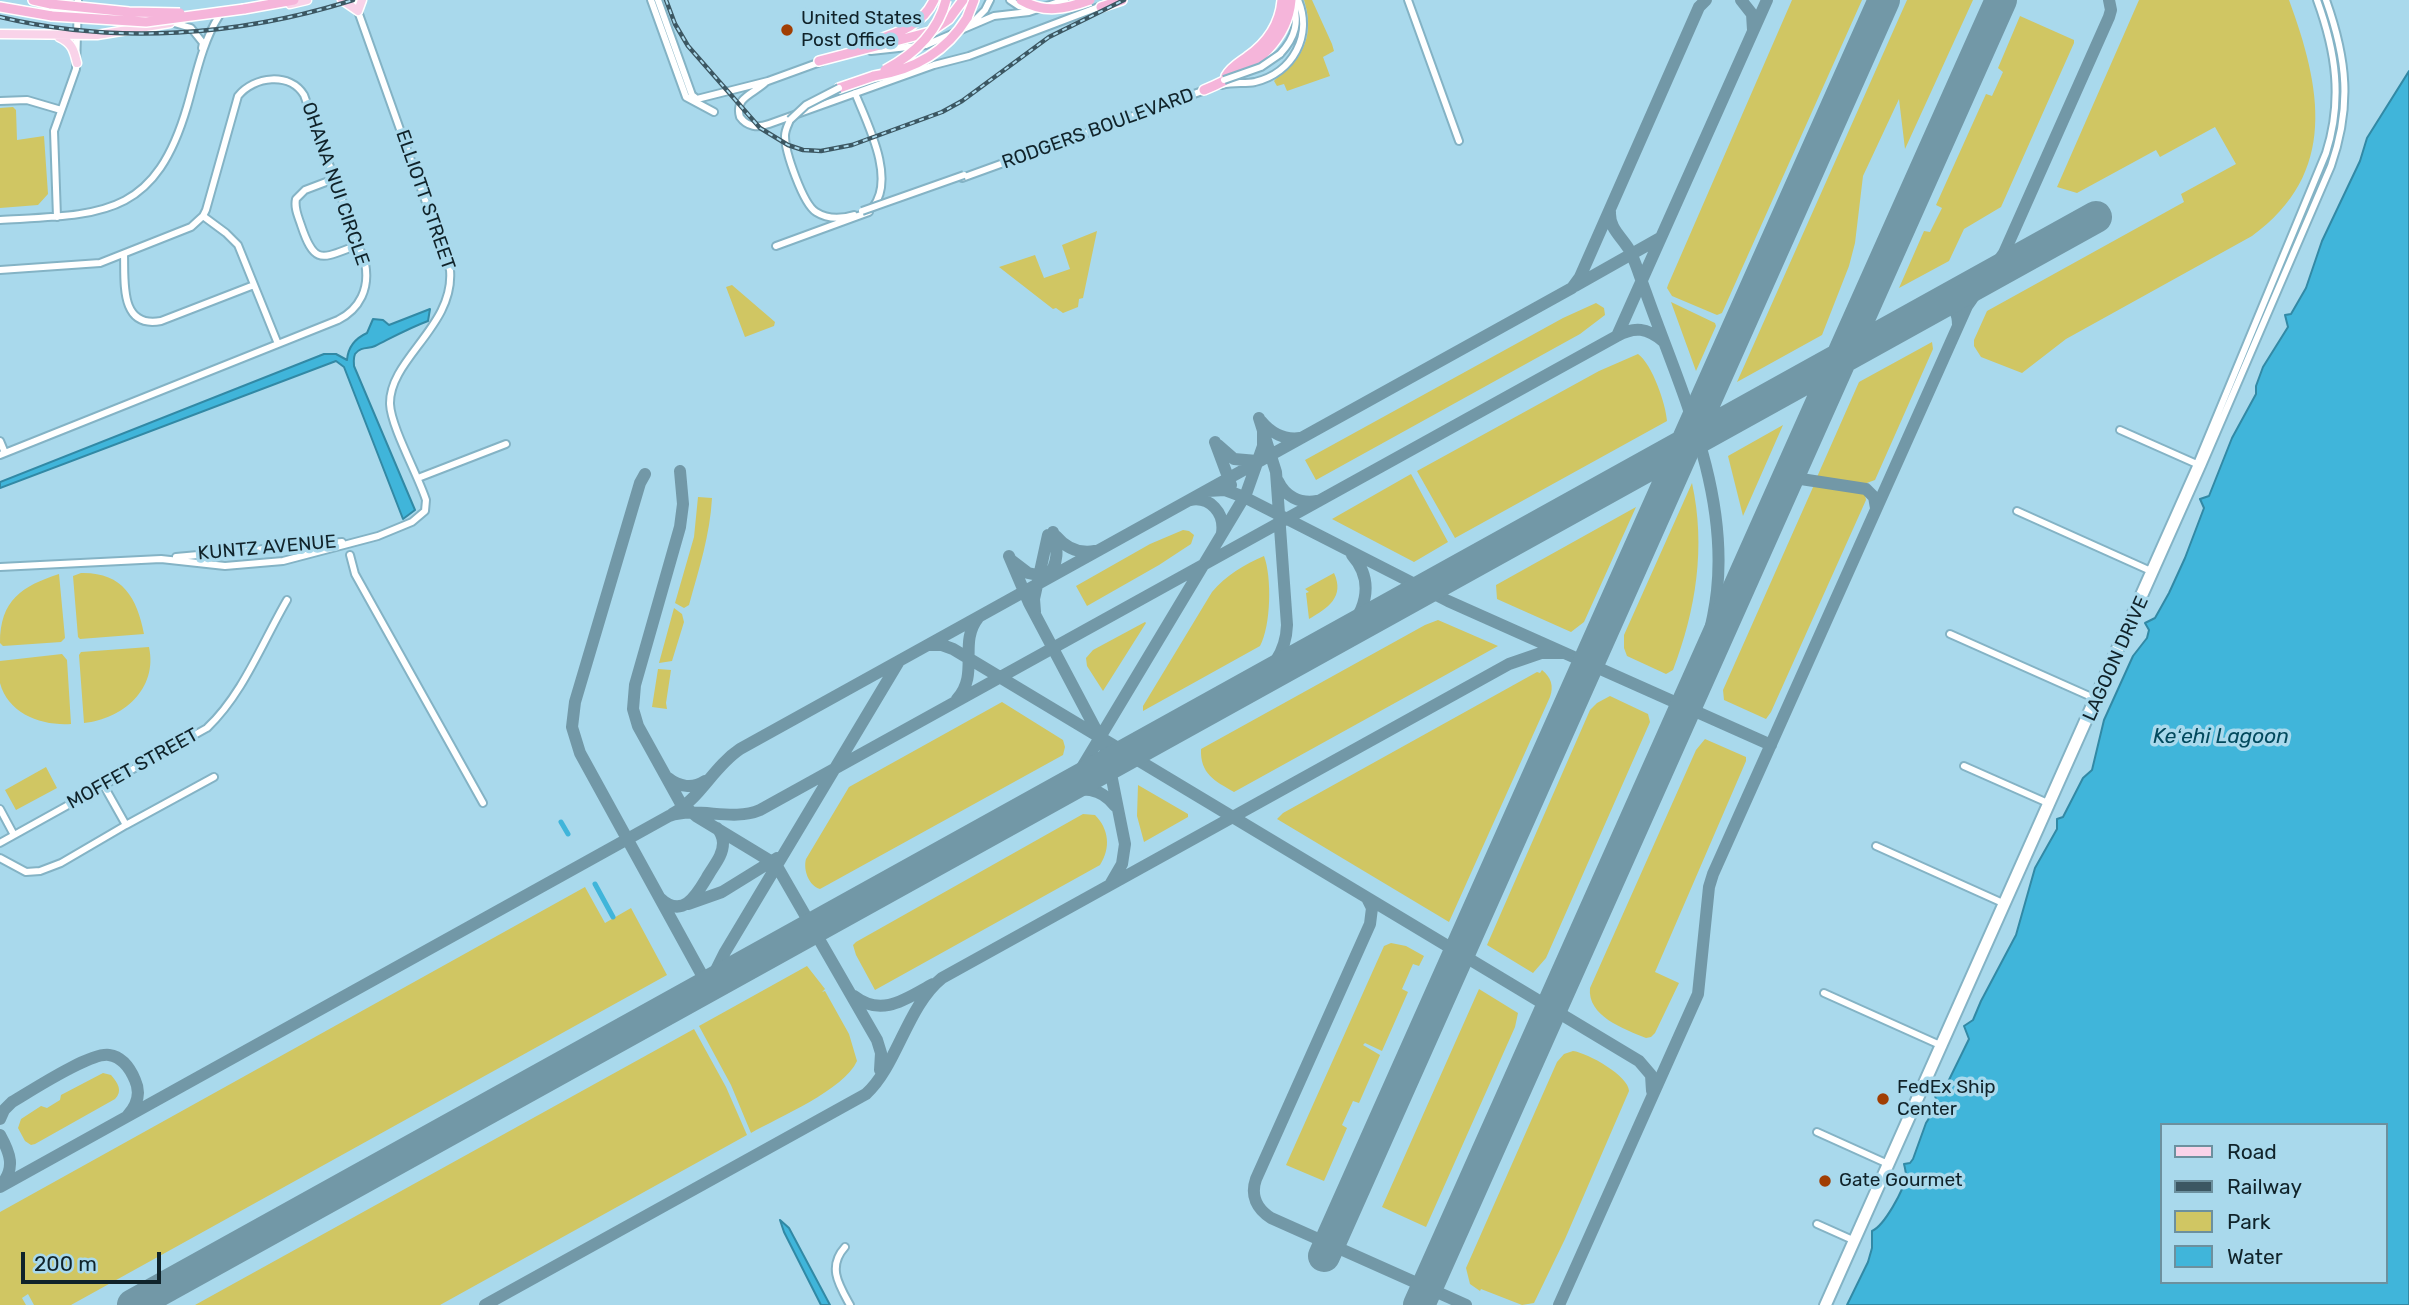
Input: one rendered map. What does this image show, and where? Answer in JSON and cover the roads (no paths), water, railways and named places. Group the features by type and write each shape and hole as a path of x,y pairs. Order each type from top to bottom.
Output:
{"highway":[{"path":"33,0 129,12 244,9"},
{"path":"0,7 52,16 146,22 294,0"},
{"path":"819,61 907,28 921,19 934,0"},
{"path":"874,76 904,58 922,43 937,24 946,0"},
{"path":"819,61 930,32 949,19 963,0"},
{"path":"839,88 918,63 937,52 959,31 974,0"},
{"path":"1021,0 1034,7 1050,10 1090,0"},
{"path":"1101,7 1122,0"},
{"path":"1223,80 1230,69 1268,39 1280,15 1282,0"},
{"path":"1204,90 1219,84 1257,59 1275,43 1294,0"}],"main road":[{"path":"0,33 97,35 307,0"},
{"path":"342,0 358,11 362,0"},
{"path":"57,36 69,42 77,63"}],"street":[{"path":"57,217 54,131 77,63 78,0"},
{"name":"ELLIOTT STREET","path":"349,542 378,536 420,517 425,510 426,503 418,478 393,417 391,398 398,377 446,305 450,288 450,270 354,0"},
{"path":"651,0 684,81 694,97 701,100 749,84 768,81 819,61 868,51 926,45 994,16 1035,10 1064,0 1063,15 1053,26"},
{"path":"658,0 684,81 686,97 714,112"},
{"path":"967,27 979,17 990,0"},
{"path":"1010,0 1019,6 1035,10"},
{"path":"768,81 745,97 740,104 740,117 751,125 762,127 1053,26 1116,0"},
{"path":"839,88 798,111 790,120 785,137 788,153 806,200 818,214 840,218 1261,67 1280,54 1296,32 1294,0"},
{"name":"RODGERS BOULEVARD","path":"776,246 1204,90 1267,77 1282,67 1303,36 1304,17 1294,0"},
{"path":"1408,0 1459,141"},
{"path":"2318,3 2329,1"},
{"name":"LAGOON DRIVE","path":"1823,1305 2200,466 2337,149 2344,116 2345,82 2341,47 2329,1"},
{"name":"LAGOON DRIVE","path":"2200,466 2330,141 2336,107 2336,83 2332,49 2318,3"},
{"path":"0,220 79,215 114,206 145,186 157,173 176,142 201,57 219,16"},
{"path":"172,22 191,28 199,37 203,43 201,57"},
{"name":"OHANA NUI CIRCLE","path":"3,454 338,320 354,308 365,290 367,277 358,245 304,95 289,81 281,79 253,84 243,90 236,99 203,216"},
{"path":"855,93 879,157 882,173 881,192 869,212"},
{"path":"0,101 27,100 61,110"},
{"path":"334,179 303,191 296,199 295,209 308,245 314,253 323,256 358,245"},
{"path":"0,270 100,264 184,230 203,216 235,241 278,344"},
{"path":"124,254 128,305 135,315 145,321 161,321 254,285"},
{"path":"2120,430 2200,466"},
{"path":"0,441 3,454"},
{"path":"418,478 506,443"},
{"path":"2017,511 2152,571"},
{"name":"KUNTZ AVENUE","path":"0,567 167,558 349,542"},
{"name":"KUNTZ AVENUE","path":"167,558 225,566 283,561 349,542"},
{"path":"350,555 355,574 483,803"},
{"name":"MOFFET STREET","path":"0,843 206,729 236,695 286,600"},
{"path":"1950,634 2096,699"},
{"path":"1964,766 2049,804"},
{"path":"0,858 26,872 40,872 61,863 214,777"},
{"path":"104,786 125,825"},
{"path":"0,809 14,835"},
{"path":"1876,846 2004,904"},
{"path":"1824,993 1941,1046"},
{"path":"1817,1132 1888,1164"},
{"path":"1817,1224 1854,1240"},
{"name":"LAGOON DRIVE","path":"1828,1305 1854,1240"},
{"path":"845,1247 836,1258 835,1272 850,1305"}],"water":[{"name":"Keʻehi Lagoon","path":"2409,71 2409,1305 1847,1305 1868,1262 1872,1248 1872,1231 1888,1215 1898,1198 1906,1176 1904,1164 1913,1159 1926,1123 1938,1104 1933,1091 1946,1086 1969,1039 1964,1026 1973,1020 2016,935 2035,868 2057,829 2057,819 2063,817 2083,778 2092,770 2104,720 2133,656 2147,638 2149,630 2145,623 2155,618 2169,593 2204,508 2200,499 2209,496 2232,438 2256,394 2263,367 2288,327 2285,315 2291,314 2306,288 2322,241 2360,161 2367,138"},
{"path":"430,309 428,321 375,346 360,350 354,359 354,366 415,510 403,519 344,367 336,361 0,488 0,482 324,354 336,354 347,360 351,347 367,333 373,319 383,320 389,325"},
{"path":"780,1220 789,1228 830,1305 821,1305"}],"waterway":[{"path":"561,822 568,834"},
{"path":"595,884 613,917"}],"railway":[{"path":"0,17 88,31 177,32 266,22 353,0"},
{"path":"666,0 675,24 688,46 760,128 788,145 803,150 821,151 852,145 942,112 962,101 1049,37 1124,0"}],"place":[{"name":"United States Post Office","path":"787,30"},
{"name":"FedEx Ship Center","path":"1883,1099"},
{"name":"Gate Gourmet","path":"1825,1181"}]}
